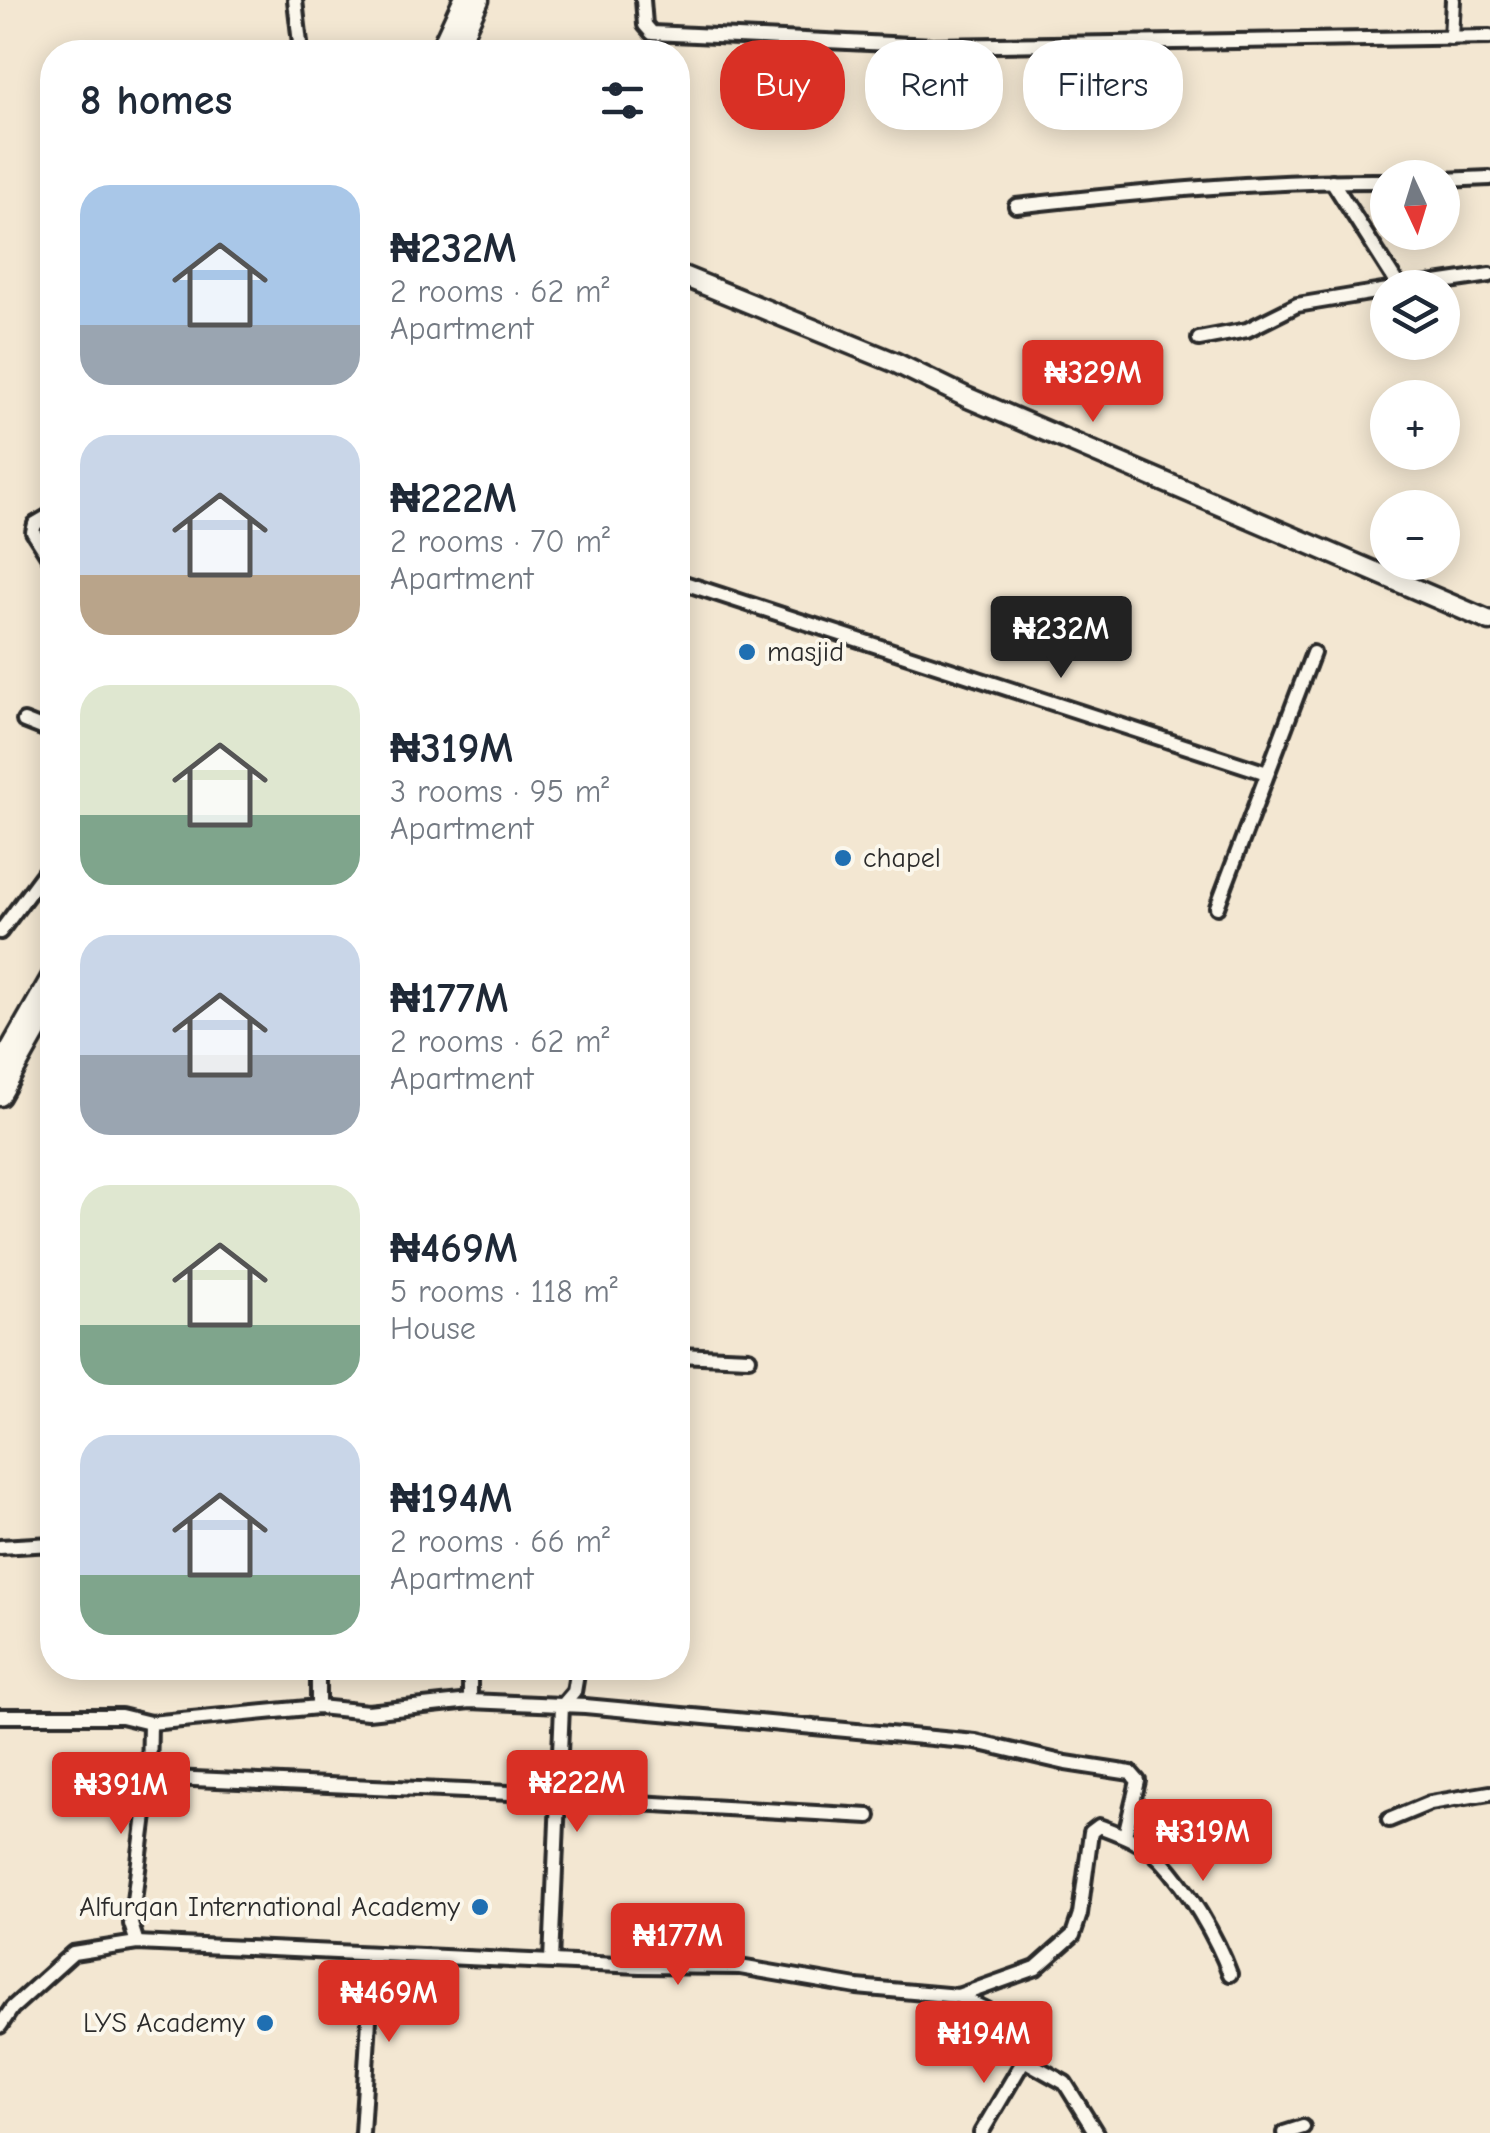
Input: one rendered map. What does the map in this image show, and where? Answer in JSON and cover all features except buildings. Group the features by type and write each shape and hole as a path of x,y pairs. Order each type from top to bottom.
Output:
{"main road":[{"path":"445,40 463,0"},
{"path":"461,40 479,0"},
{"path":"690,279 894,362 1490,621"},
{"path":"0,1066 40,997"},
{"path":"0,1096 40,1025"}],"street":[{"path":"295,0 300,40"},
{"path":"642,0 645,25 652,33 933,46 1490,37"},
{"path":"1451,38 1453,0"},
{"path":"1460,179 1490,178"},
{"path":"1332,181 1389,270"},
{"path":"1016,206 1107,196 1370,181"},
{"path":"1460,279 1490,274"},
{"path":"1199,339 1247,330 1297,305 1370,293"},
{"path":"40,521 33,532 40,543"},
{"path":"690,585 1268,773"},
{"path":"1217,906 1312,653"},
{"path":"24,721 40,727"},
{"path":"0,932 40,878"},
{"path":"690,1356 749,1358"},
{"path":"0,1547 40,1545"},
{"path":"318,1680 318,1707"},
{"path":"470,1680 470,1701"},
{"path":"551,1961 562,1706 574,1692 576,1680"},
{"path":"0,1716 121,1716 150,1723 318,1707 368,1712 470,1701 946,1738 1000,1746 1066,1763 1123,1770 1135,1776 1138,1781 1125,1836"},
{"path":"137,1942 131,1924 149,1776 150,1723"},
{"path":"149,1776 556,1795 868,1816"},
{"path":"1389,1820 1430,1803 1490,1794"},
{"path":"958,1996 1021,1976 1046,1962 1073,1934 1080,1914 1094,1827 1125,1836 1160,1858 1204,1924 1230,1974"},
{"path":"0,2026 12,2008 73,1954 137,1942 640,1966 740,1966 858,1988 958,1996 988,2010 1009,2030 1024,2060 1065,2083 1096,2133"},
{"path":"362,2133 373,1955"},
{"path":"982,2133 1024,2060"},
{"path":"1284,2133 1302,2127"}],"place":[{"name":"masjid","path":"747,652"},
{"name":"chapel","path":"843,858"},
{"name":"Alfurqan International Academy","path":"480,1907"},
{"name":"LYS Academy","path":"265,2023"}]}
